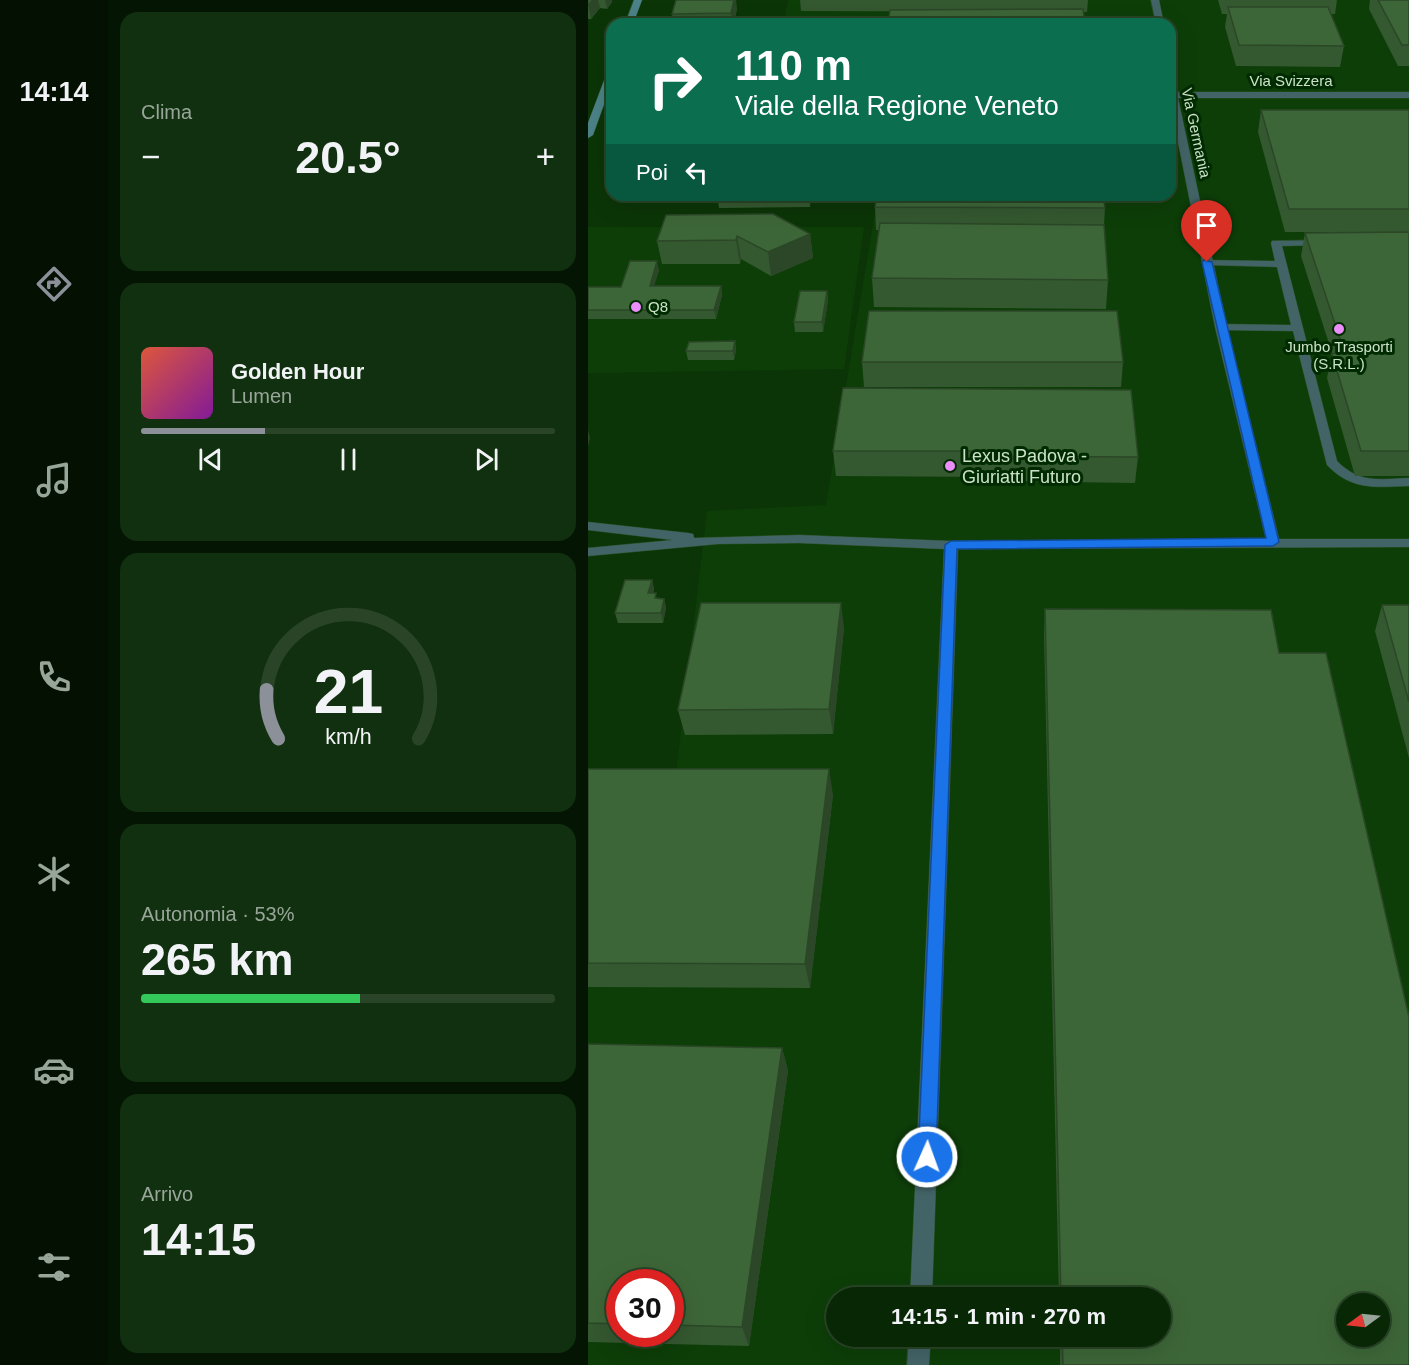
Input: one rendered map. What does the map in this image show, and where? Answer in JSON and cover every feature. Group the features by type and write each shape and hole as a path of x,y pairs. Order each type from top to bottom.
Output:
{"main road":[{"path":"631,18 638,0"},
{"path":"588,135 606,86"}],"street":[{"path":"1155,0 1159,18"},
{"name":"Via Svizzera","path":"1176,95 1409,95"},
{"name":"Via Germania","path":"1176,114 1221,327 1273,542"},
{"path":"1331,243 1276,243 1331,462 1342,476 1356,482 1409,482"},
{"path":"1207,262 1281,264"},
{"path":"1221,327 1296,328"},
{"path":"588,526 718,540"},
{"path":"588,552 718,540 799,539 951,545 1409,543"},
{"path":"921,1287 951,545"},
{"path":"918,1365 919,1347"}],"shaded area":[{"path":"788,0 1409,0 1409,1365 588,1365 588,782 675,783 707,511 826,505 877,201 1176,201 1176,18 785,18"},
{"path":"588,227 864,227 844,369 588,373"}],"building":[{"path":"676,0 734,0 731,13 672,14"},
{"path":"1378,0 1409,0 1409,45 1402,45"},
{"path":"1228,7 1328,7 1344,46 1239,45"},
{"path":"1083,9 1084,18 889,18 890,10"},
{"path":"1261,110 1409,110 1409,209 1289,209"},
{"path":"876,201 1104,201 1105,208 875,207"},
{"path":"773,214 810,234 768,252 737,236 736,240 657,241 666,215"},
{"path":"880,223 1104,225 1108,280 872,278"},
{"path":"1409,232 1409,451 1361,451 1332,354 1344,351 1305,233"},
{"path":"630,261 657,261 650,286 721,286 714,310 588,310 588,287 621,287"},
{"path":"800,291 827,291 822,322 794,322"},
{"path":"869,311 1117,311 1123,362 862,362"},
{"path":"735,341 733,351 686,351 689,342"},
{"path":"843,388 1131,390 1138,457 994,456 993,451 833,451"},
{"path":"625,580 652,580 648,593 656,593 655,598 664,599 661,613 615,613"},
{"path":"701,603 841,603 829,709 678,710"},
{"path":"1382,605 1409,605 1409,702"},
{"path":"1045,609 1271,610 1279,653 1326,653 1409,1017 1409,1365 1063,1365 1062,1347 1171,1347 1171,1287 1061,1287"},
{"path":"588,769 829,769 805,964 588,963"},
{"path":"588,1044 782,1048 742,1327 684,1325 684,1269 606,1269 606,1324 588,1323"}],"place":[{"name":"Q8","path":"636,307"},
{"name":"Jumbo Trasporti (S.R.L.)","path":"1339,329"},
{"name":"Lexus Padova - Giuriatti Futuro","path":"950,466"}],"route":[{"path":"927,1157 951,545 1273,542 1207,262"}]}
